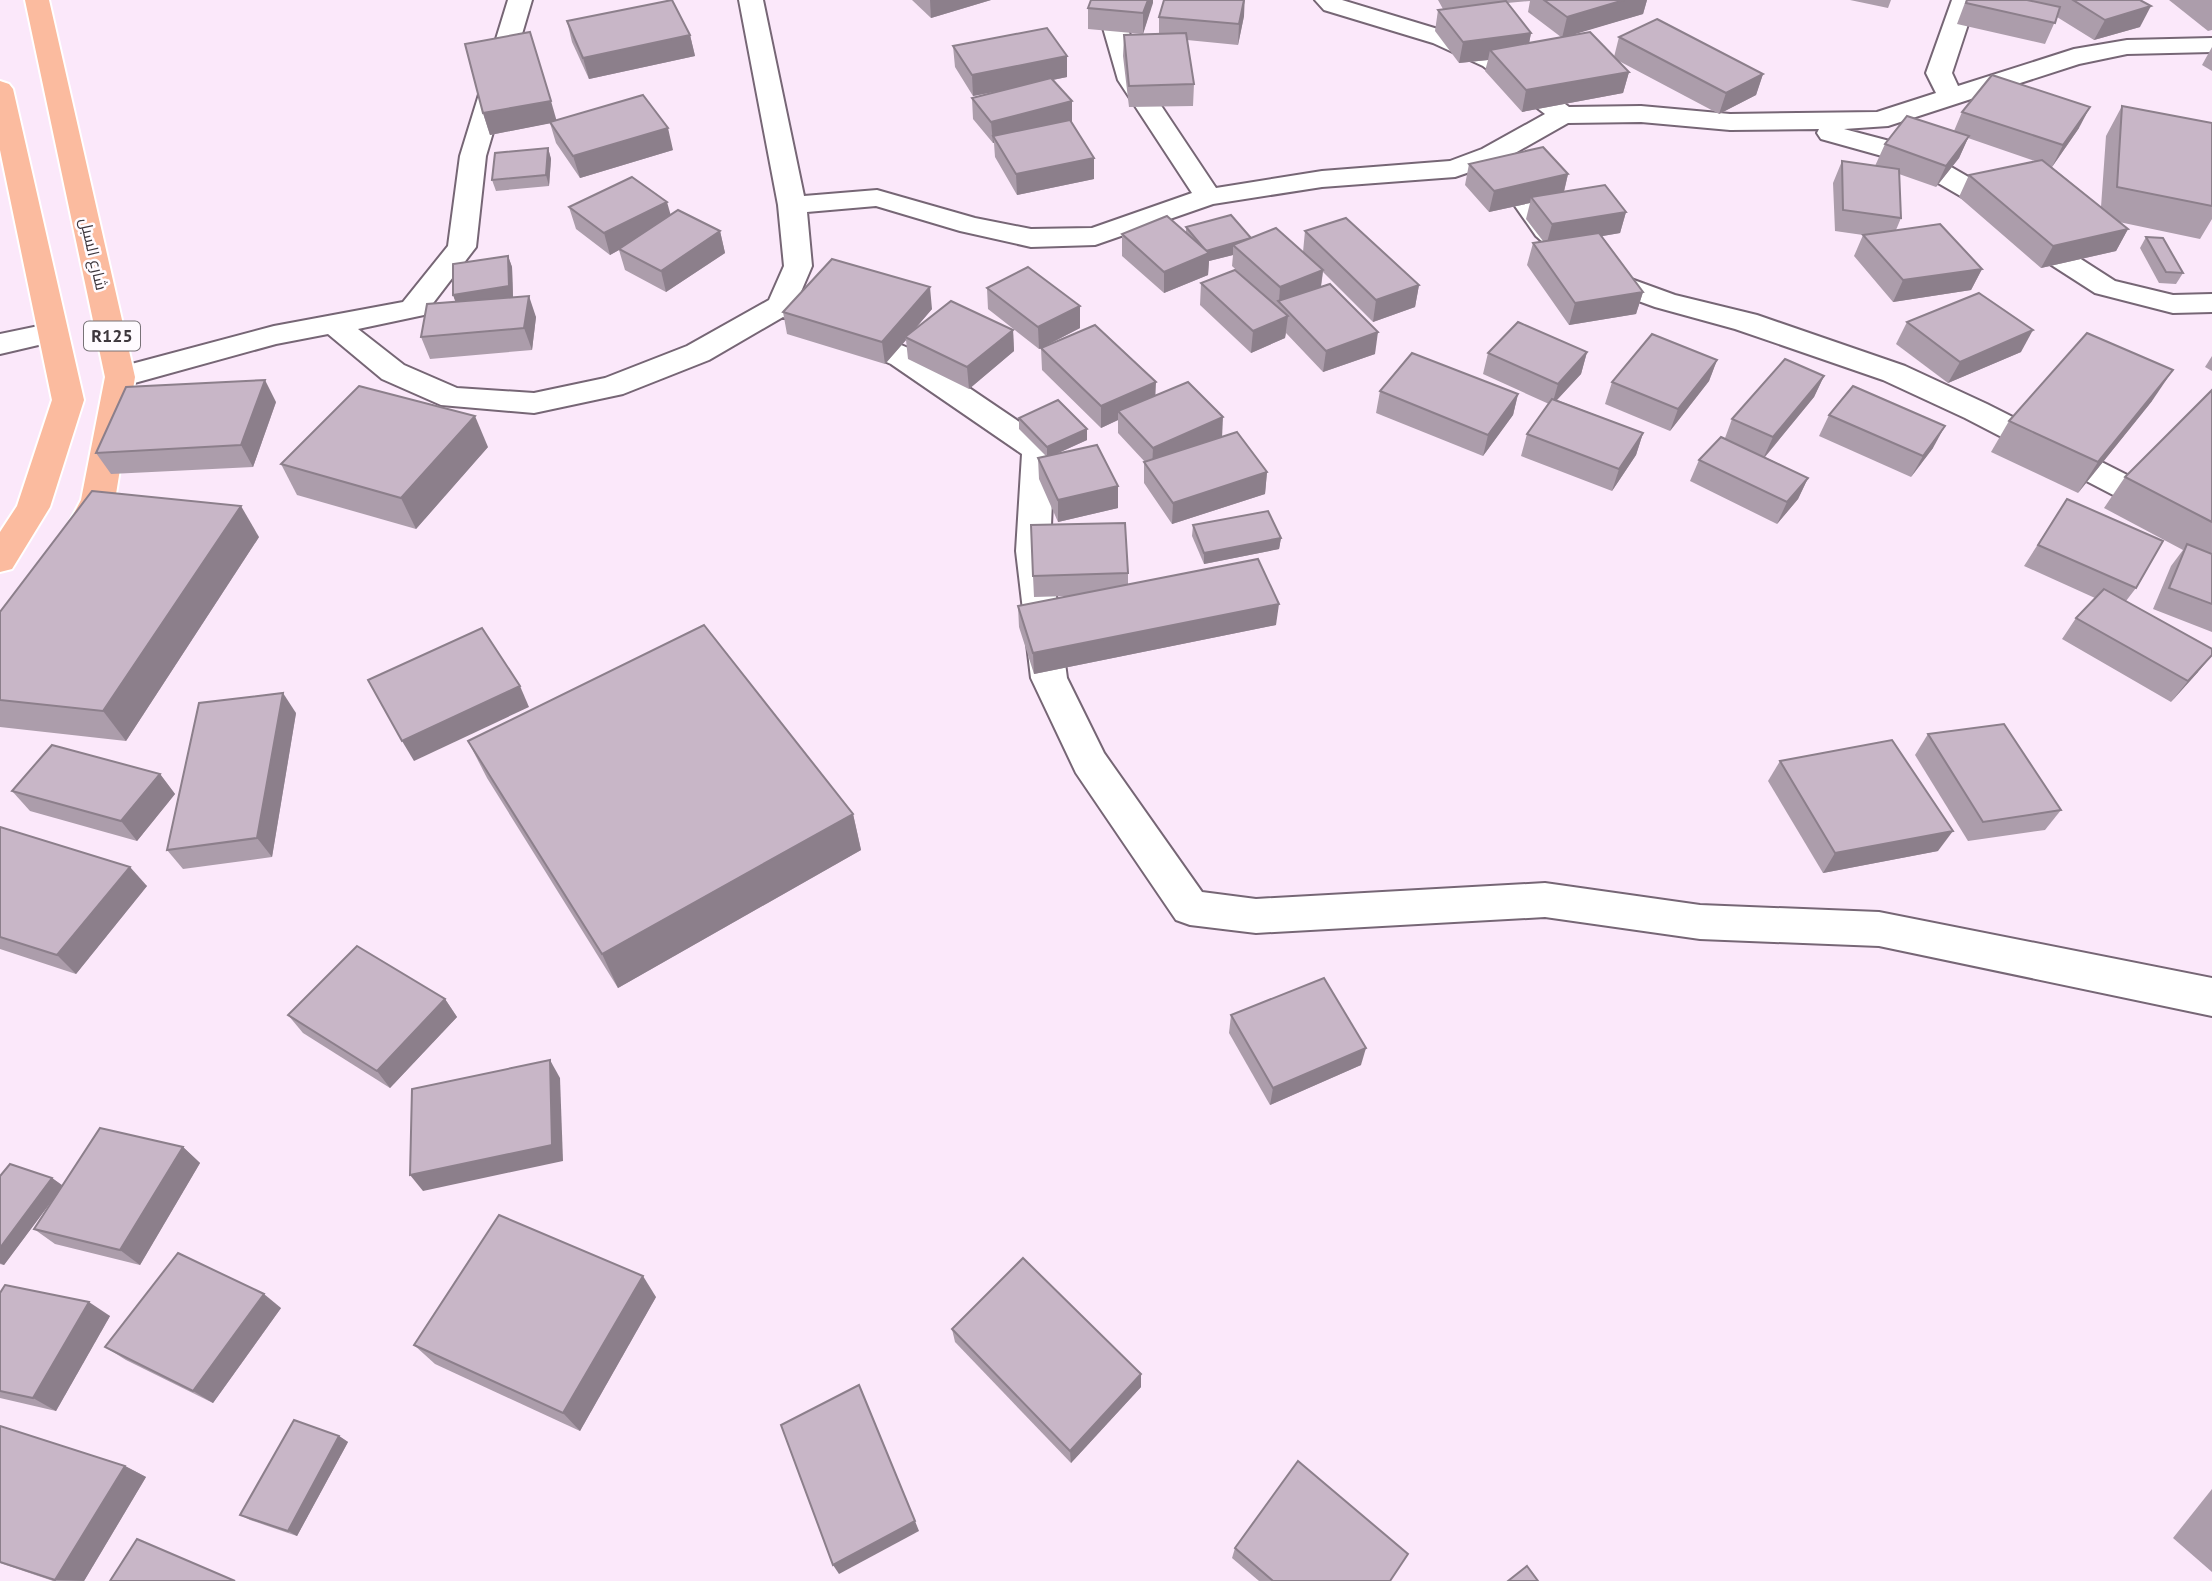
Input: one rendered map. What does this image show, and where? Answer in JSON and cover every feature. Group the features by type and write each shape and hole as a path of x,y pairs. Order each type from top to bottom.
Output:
{"main road":[{"name":"شارع السبل","path":"37,0 120,377 98,500 67,561"},
{"name":"R125","path":"0,89 68,400 33,507 0,560"}],"street":[{"path":"120,377 263,337 413,309 462,247 473,156 520,0"},
{"path":"335,325 393,372 452,398 534,403 612,387 698,353 781,304 799,266 792,205 751,0"},
{"path":"1107,0 1131,80 1208,197"},
{"path":"1327,0 1333,5 1442,38 1492,61 1563,115"},
{"path":"1951,97 1939,73 1964,0"},
{"path":"792,205 877,198 970,225 1031,238 1095,236 1208,197 1322,179 1455,169 1492,155 1563,115 1641,114 1730,122 1879,120 2087,55 2127,47 2212,45"},
{"path":"1789,122 1910,155 1974,192 2049,251 2105,287 2173,304 2212,303"},
{"path":"1492,155 1546,230 1600,276 1665,301 1746,322 1894,373 1976,411 2212,532"},
{"path":"781,304 902,357 1038,450 1034,551 1040,623 1049,678 1089,762 1190,908 1256,916 1545,900 1700,922 1879,929 2212,997"},
{"path":"0,344 53,332"}],"building":[{"path":"672,0 690,35 583,58 567,21"},
{"path":"1091,0 1148,0 1143,13 1088,8"},
{"path":"1164,0 1244,0 1239,24 1159,17"},
{"path":"1544,0 1624,0 1567,17"},
{"path":"1967,0 2027,0 2060,7 2055,23 1966,3"},
{"path":"2073,0 2140,0 2151,6 2105,20"},
{"path":"1506,1 1531,33 1463,42 1438,10"},
{"path":"1657,19 1763,74 1726,93 1619,37"},
{"path":"1047,28 1067,56 972,75 953,46"},
{"path":"530,32 551,101 483,113 465,44"},
{"path":"1590,32 1629,72 1526,90 1490,50"},
{"path":"1186,33 1194,84 1129,86 1124,35"},
{"path":"1992,75 2090,107 2063,145 1962,112"},
{"path":"1051,78 1072,101 991,122 972,98"},
{"path":"643,95 668,128 573,156 550,122"},
{"path":"2122,106 2212,123 2212,206 2117,187"},
{"path":"1907,116 1969,136 1946,166 1885,144"},
{"path":"1070,120 1094,158 1016,174 993,136"},
{"path":"1543,147 1568,174 1494,191 1469,164"},
{"path":"548,148 546,175 492,180 495,153"},
{"path":"2042,160 2128,229 2053,246 1969,175"},
{"path":"1842,161 1899,169 1901,218 1843,210"},
{"path":"632,177 667,202 604,233 569,207"},
{"path":"1605,185 1626,212 1552,224 1531,197"},
{"path":"678,210 720,231 661,271 619,249"},
{"path":"1231,215 1251,238 1206,251 1186,227"},
{"path":"1167,216 1209,253 1164,272 1122,234"},
{"path":"1346,218 1419,285 1376,300 1305,231"},
{"path":"1940,224 1982,269 1903,280 1863,235"},
{"path":"1276,228 1323,270 1280,287 1233,245"},
{"path":"1599,233 1643,292 1575,303 1533,243"},
{"path":"2146,237 2163,238 2183,273 2166,272"},
{"path":"508,256 509,286 453,295 453,264"},
{"path":"832,259 930,287 882,342 783,312"},
{"path":"1028,267 1080,306 1038,327 987,288"},
{"path":"1235,270 1288,316 1253,331 1201,283"},
{"path":"1330,284 1378,332 1326,351 1278,301"},
{"path":"1979,293 2033,330 1960,362 1907,322"},
{"path":"529,296 524,328 421,337 427,304"},
{"path":"951,301 1013,330 967,367 905,337"},
{"path":"1518,322 1587,352 1558,384 1488,353"},
{"path":"1095,325 1156,382 1101,406 1041,348"},
{"path":"2087,333 2173,370 2098,462 2009,421"},
{"path":"1652,334 1717,360 1678,409 1612,382"},
{"path":"1412,353 1518,394 1488,435 1380,391"},
{"path":"1785,359 1824,376 1773,437 1732,419"},
{"path":"265,380 241,445 96,453 126,387"},
{"path":"1188,382 1223,417 1153,448 1118,411"},
{"path":"359,386 475,416 401,498 281,464"},
{"path":"1853,386 1945,426 1923,456 1829,415"},
{"path":"2212,390 2212,522 2125,477"},
{"path":"1552,399 1643,433 1619,469 1527,434"},
{"path":"1058,400 1087,429 1047,447 1019,418"},
{"path":"1237,432 1267,472 1173,503 1144,462"},
{"path":"1721,437 1808,478 1787,502 1699,460"},
{"path":"1097,445 1118,486 1058,500 1038,458"},
{"path":"92,491 241,506 103,711 0,700 0,612"},
{"path":"2067,499 2163,541 2136,588 2038,545"},
{"path":"1268,511 1281,538 1204,553 1193,525"},
{"path":"1125,523 1128,573 1033,576 1031,525"},
{"path":"2187,544 2212,554 2212,604 2169,588"},
{"path":"1258,559 1279,604 1033,653 1018,606"},
{"path":"2104,589 2212,649 2212,655 2188,681 2076,618"},
{"path":"704,625 853,814 602,954 468,741"},
{"path":"482,628 520,686 402,741 368,680"},
{"path":"283,693 257,838 167,850 199,703"},
{"path":"2004,724 2061,810 1983,822 1928,734"},
{"path":"1892,740 1953,831 1835,853 1780,761"},
{"path":"52,745 160,774 121,821 12,791"},
{"path":"0,827 130,867 57,955 0,937"},
{"path":"357,946 445,999 377,1071 288,1015"},
{"path":"1324,978 1366,1048 1273,1088 1231,1015"},
{"path":"550,1060 552,1145 410,1175 412,1089"},
{"path":"100,1128 183,1147 120,1250 34,1229"},
{"path":"10,1164 52,1178 0,1248 0,1176"},
{"path":"499,1215 643,1276 563,1413 414,1345"},
{"path":"178,1253 264,1294 193,1391 105,1347"},
{"path":"1023,1258 1141,1374 1070,1451 952,1329"},
{"path":"5,1285 89,1302 33,1398 0,1391 0,1293"},
{"path":"859,1385 915,1521 833,1565 781,1425"},
{"path":"294,1420 339,1436 288,1531 240,1515"},
{"path":"0,1426 125,1466 55,1580 0,1562"},
{"path":"1298,1461 1408,1554 1390,1581 1273,1581 1235,1548"},
{"path":"137,1539 235,1581 110,1581"},
{"path":"1527,1566 1538,1581 1508,1581"}]}
